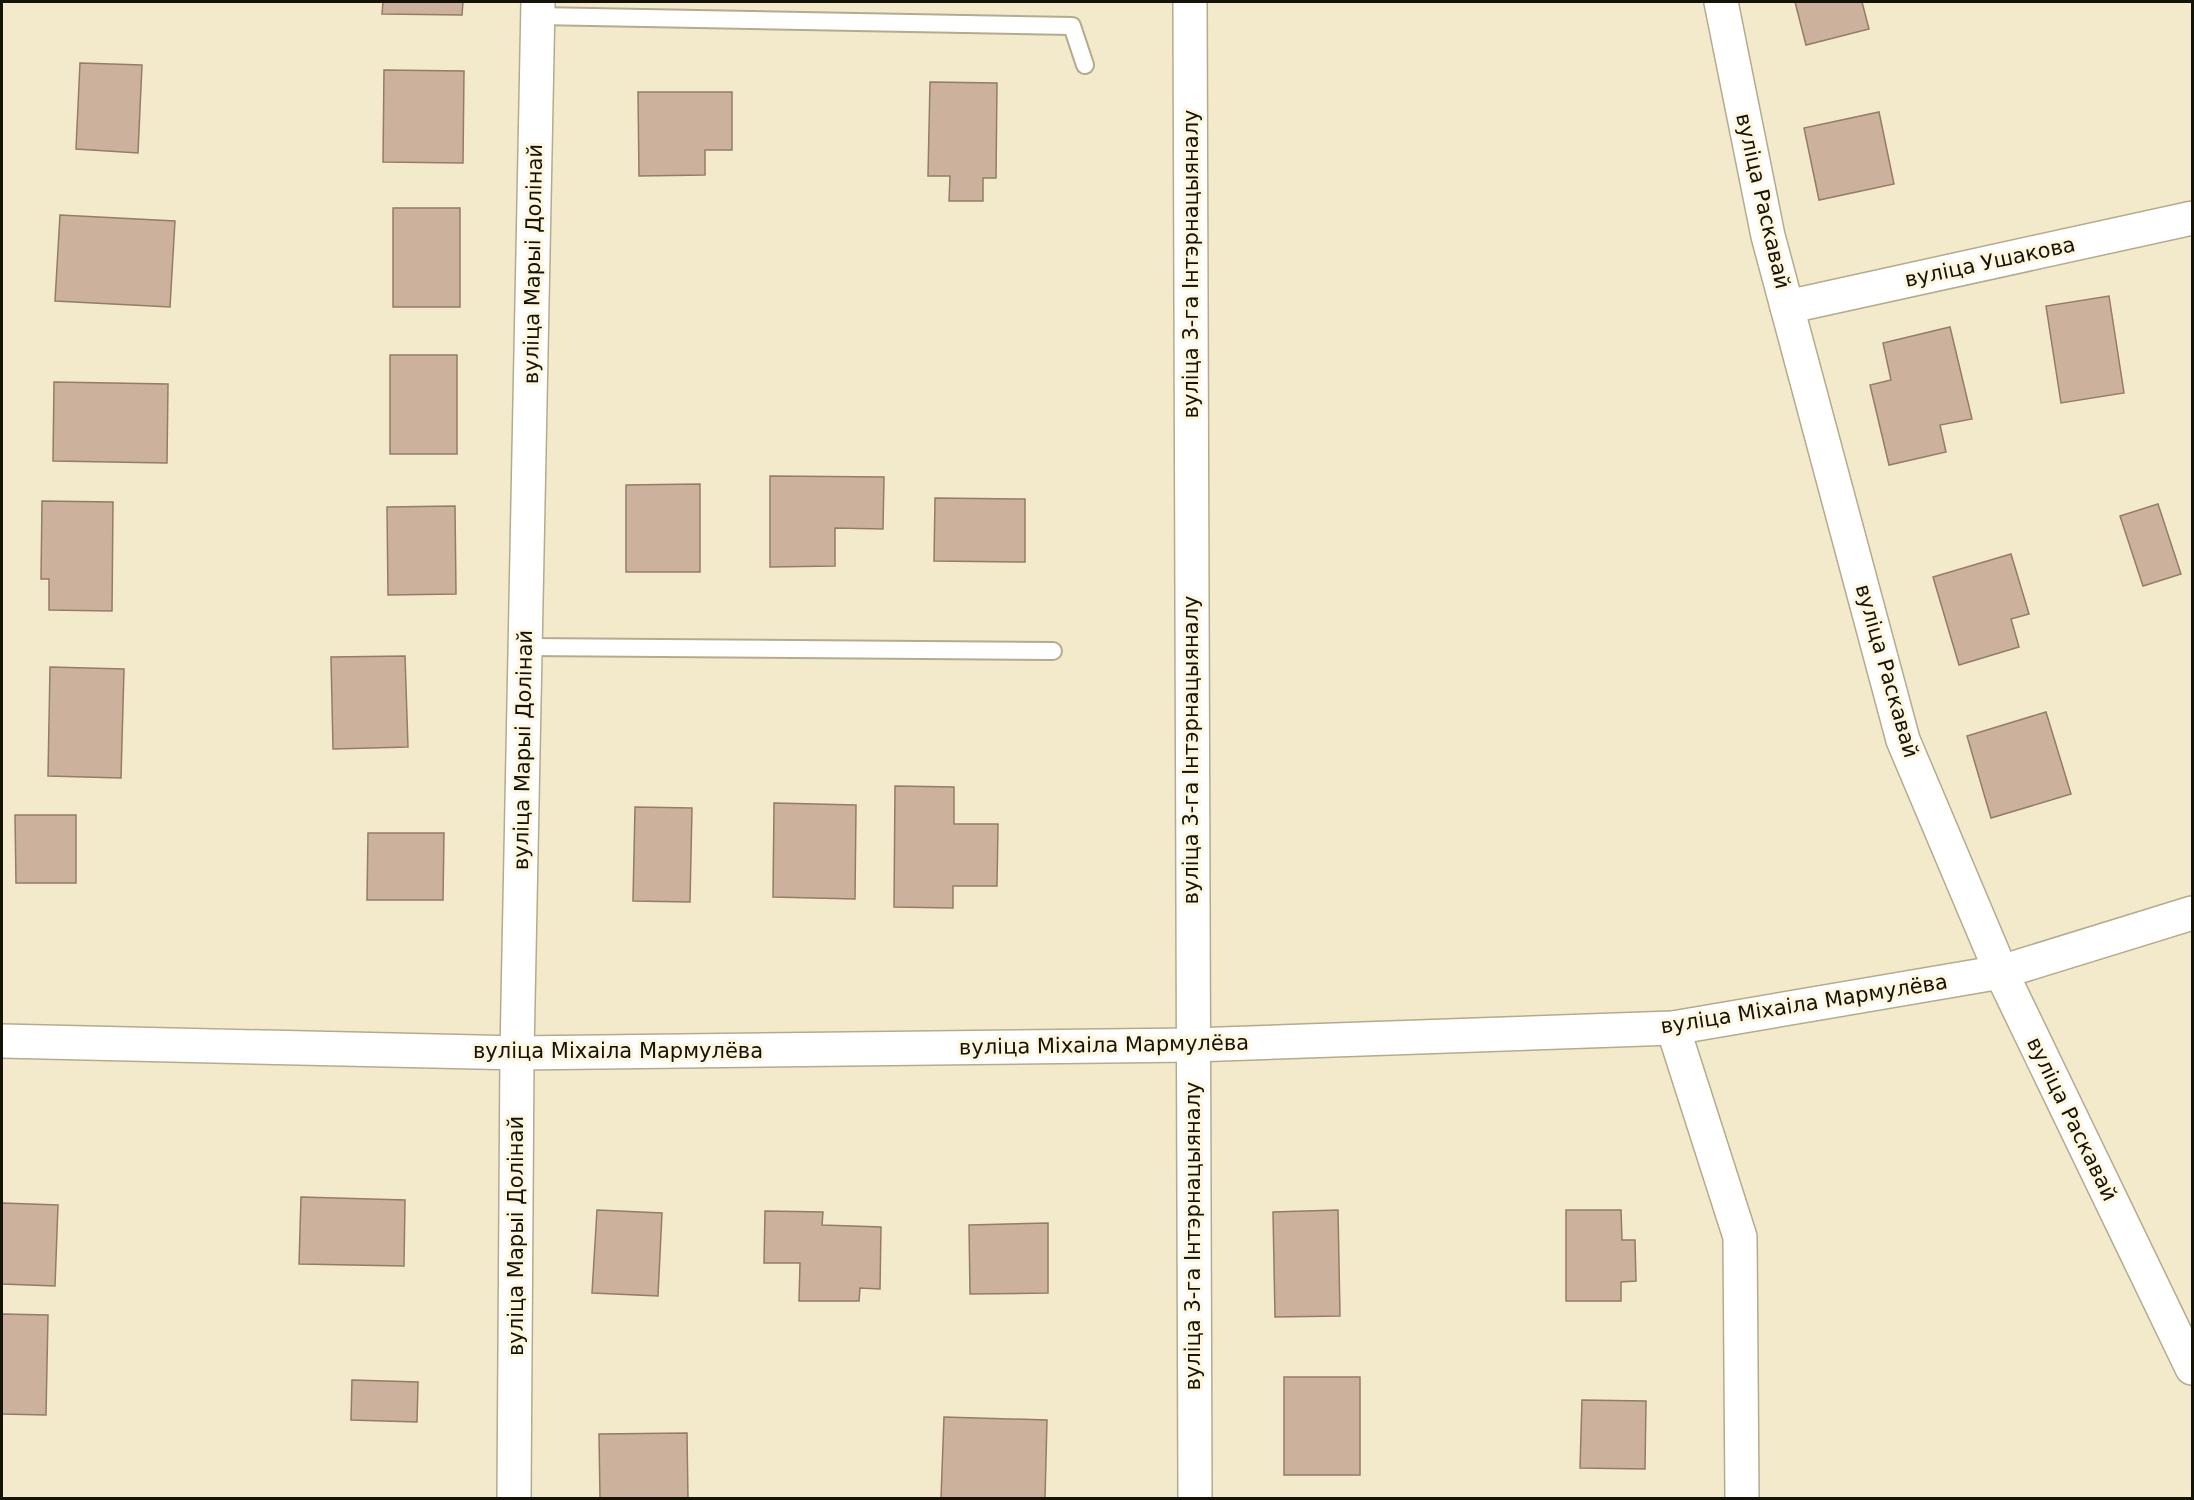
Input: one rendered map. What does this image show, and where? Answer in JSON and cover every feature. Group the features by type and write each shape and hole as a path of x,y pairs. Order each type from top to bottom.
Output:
{"street":[{"name":"вуліца 3-га Інтэрнацыяналу","path":"1190,2 1195,1498"},
{"name":"вуліца Раскавай","path":"1720,2 1768,236 1904,741 2001,972 2193,1368"},
{"name":"вуліца Марыі Долінай","path":"514,1498 517,1053 538,9"},
{"name":"вуліца Ушакова","path":"1787,307 2193,218"},
{"name":"вуліца Міхаіла Мармулёва","path":"2,1041 517,1053 1192,1045 1672,1028 2001,972 2193,913"},
{"path":"1672,1028 1740,1237 1742,1498"}],"lane":[{"path":"538,9 1072,26 1085,65"},
{"path":"525,646 1053,651"}],"building":[{"path":"383,2 463,2 462,15 382,14"},
{"path":"1795,2 1862,2 1869,29 1806,45"},
{"path":"80,63 142,65 138,153 76,149"},
{"path":"384,70 464,71 463,163 383,162"},
{"path":"930,82 997,83 996,178 983,178 983,201 949,201 950,176 928,176"},
{"path":"638,92 732,92 732,150 705,150 705,175 639,176"},
{"path":"1879,112 1894,184 1819,200 1804,128"},
{"path":"393,208 460,208 460,307 393,307"},
{"path":"60,215 175,221 170,307 55,301"},
{"path":"2109,296 2124,393 2061,403 2046,306"},
{"path":"1950,327 1972,419 1940,425 1946,452 1889,465 1870,385 1891,380 1883,343"},
{"path":"390,355 457,355 457,454 390,454"},
{"path":"54,382 168,384 167,463 53,461"},
{"path":"770,476 884,477 883,529 835,528 835,566 770,567"},
{"path":"700,484 700,572 626,572 626,485"},
{"path":"935,498 1025,499 1025,562 934,561"},
{"path":"42,501 113,502 112,611 49,610 49,579 41,579"},
{"path":"2158,504 2181,574 2143,586 2120,516"},
{"path":"455,506 456,594 388,595 387,507"},
{"path":"2011,554 2029,614 2011,619 2019,647 1959,665 1933,577"},
{"path":"405,656 408,747 333,749 331,657"},
{"path":"50,667 124,669 121,778 48,776"},
{"path":"2046,712 2071,794 1991,818 1967,736"},
{"path":"895,786 954,787 954,824 998,824 997,886 953,886 953,908 894,907"},
{"path":"774,803 856,805 855,899 773,897"},
{"path":"635,807 692,808 690,902 633,901"},
{"path":"15,815 76,815 76,883 16,883"},
{"path":"368,833 444,833 443,900 367,900"},
{"path":"301,1197 405,1200 404,1266 299,1264"},
{"path":"2,1203 58,1205 55,1286 2,1284"},
{"path":"597,1210 662,1213 658,1296 592,1293"},
{"path":"1338,1210 1340,1316 1275,1317 1273,1212"},
{"path":"1566,1210 1621,1210 1622,1240 1635,1240 1636,1281 1621,1282 1621,1301 1566,1301"},
{"path":"765,1211 823,1212 822,1225 881,1227 880,1289 860,1288 859,1301 799,1301 800,1263 764,1263"},
{"path":"1048,1223 1048,1293 970,1294 969,1225"},
{"path":"2,1314 48,1315 46,1415 2,1414"},
{"path":"1284,1377 1360,1377 1360,1475 1284,1475"},
{"path":"352,1380 418,1382 417,1422 351,1420"},
{"path":"1582,1400 1646,1401 1645,1469 1580,1468"},
{"path":"944,1417 1047,1420 1045,1498 941,1498"},
{"path":"687,1433 688,1498 600,1498 599,1434"}]}
